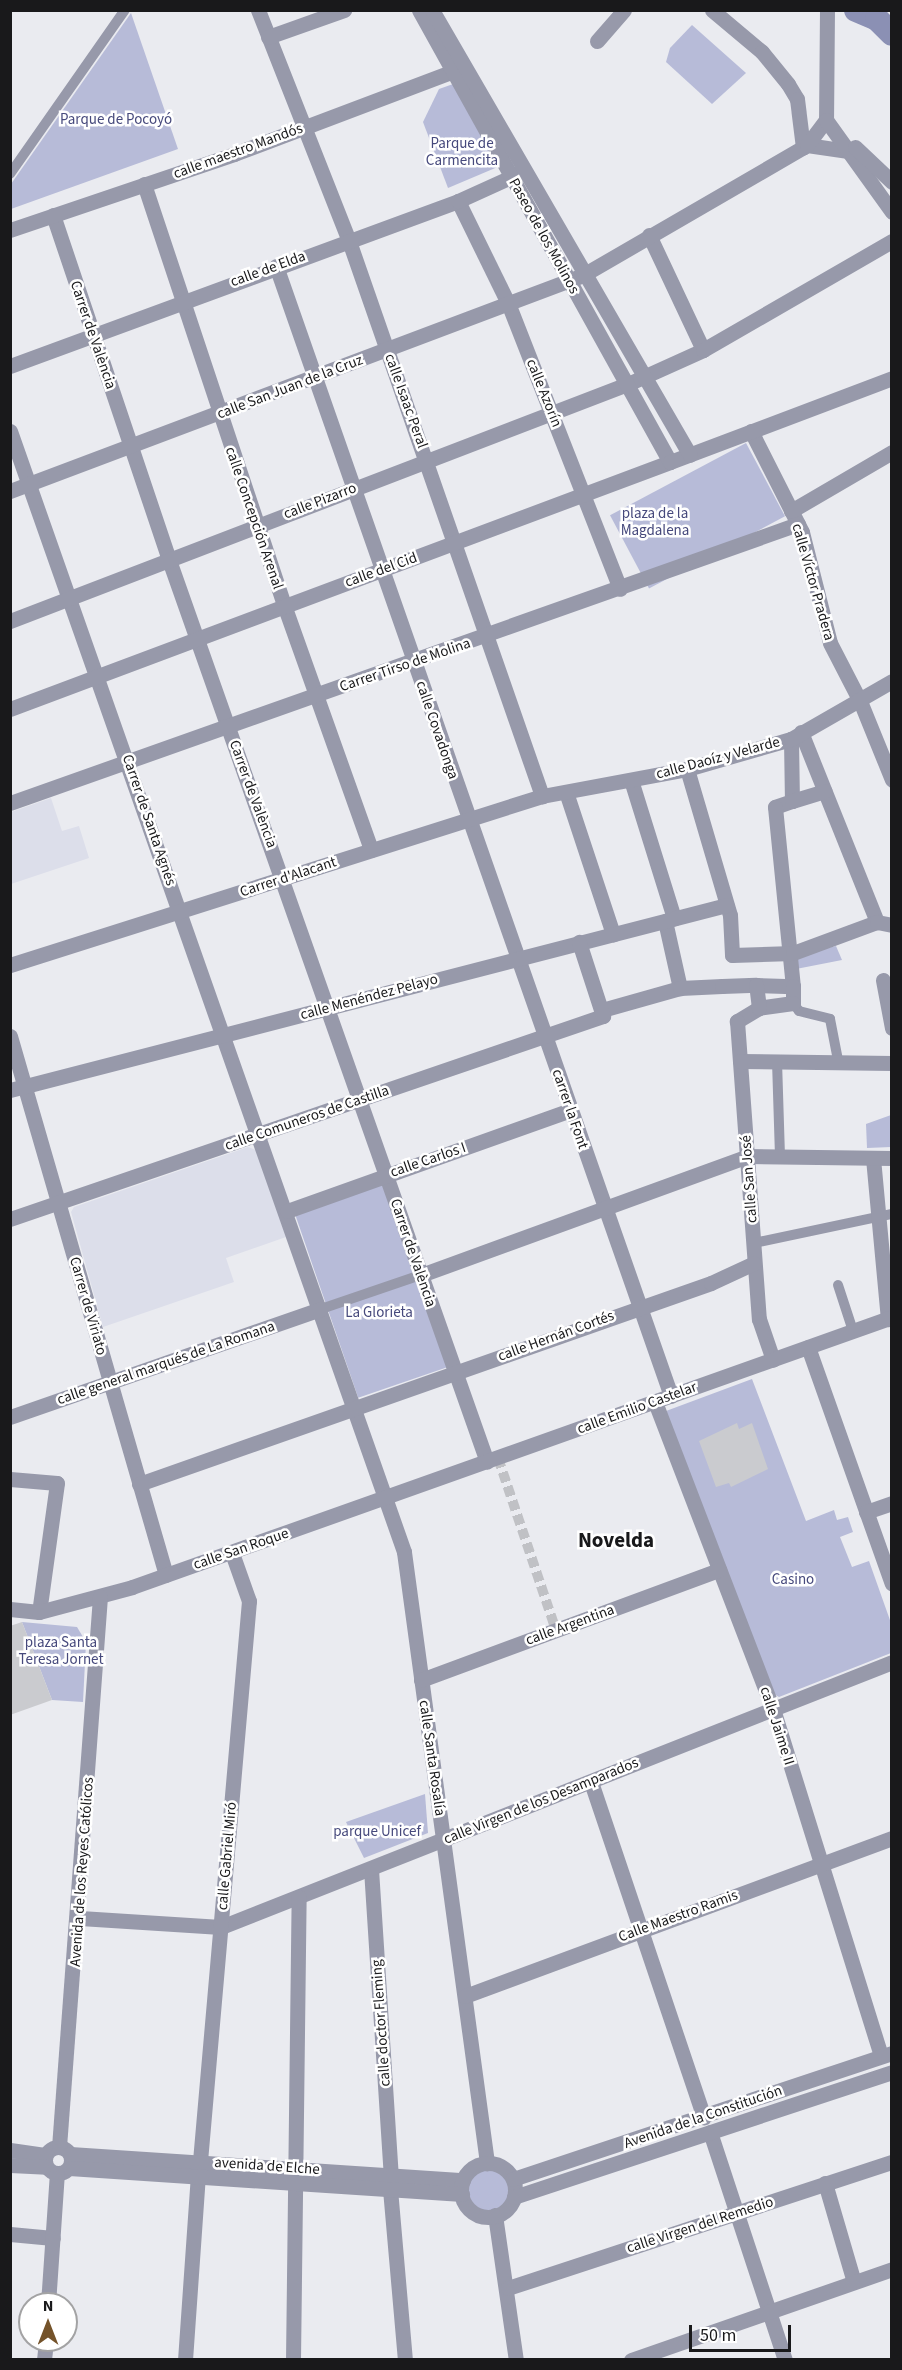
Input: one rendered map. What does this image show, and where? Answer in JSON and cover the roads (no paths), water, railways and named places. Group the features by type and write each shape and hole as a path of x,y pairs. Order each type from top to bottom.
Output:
{"street":[{"path":"10,174 125,10"},
{"name":"calle Isaac Peral","path":"258,10 349,241 456,543 542,796"},
{"path":"268,37 344,10"},
{"name":"Paseo de los Molinos","path":"419,10 458,69 518,174 583,275 690,454"},
{"name":"Paseo de los Molinos","path":"432,10 458,69"},
{"path":"597,40 624,10"},
{"path":"712,10 762,52 788,84 797,99 805,146"},
{"path":"805,146 826,112 827,10"},
{"name":"calle maestro Mandós","path":"10,230 304,128 458,69"},
{"path":"826,112 848,151 891,212"},
{"path":"826,112 861,156 891,182"},
{"path":"805,146 848,151"},
{"name":"calle San Juan de la Cruz","path":"10,491 568,282 805,146"},
{"name":"Paseo de los Molinos","path":"518,174 568,282 630,383 670,462"},
{"name":"calle de Elda","path":"10,366 276,266 458,201 518,174"},
{"name":"calle Concepción Arenal","path":"144,184 181,302 257,526 371,850"},
{"name":"calle Azorín","path":"458,201 508,303 621,589"},
{"name":"Carrer de València","path":"53,215 169,560 487,1462"},
{"path":"649,235 703,350"},
{"name":"calle Pizarro","path":"10,621 552,411 630,383 703,350 891,241"},
{"name":"calle Covadonga","path":"276,266 468,821"},
{"name":"calle del Cid","path":"10,709 891,378"},
{"name":"Carrer de Santa Agnés","path":"10,430 99,675 223,1036 287,1211"},
{"name":"calle Víctor Pradera","path":"751,431 794,517 830,643 860,700 891,780"},
{"name":"Carrer Tirso de Molina","path":"10,803 621,589 794,517 891,452"},
{"name":"calle Daoíz y Velarde","path":"566,792 687,769 796,736 891,681"},
{"path":"687,769 727,905 732,954 794,953 884,923 824,791 796,736"},
{"path":"792,801 796,736"},
{"path":"631,780 670,919 680,988"},
{"path":"824,791 776,807 794,953 793,1002 799,1011 830,1019 838,1060"},
{"path":"566,792 613,934"},
{"name":"Carrer d'Alacant","path":"10,965 542,796 566,792"},
{"name":"carrer la Font","path":"468,821 671,1396"},
{"name":"calle Menéndez Pelayo","path":"18,1088 727,905"},
{"path":"579,942 602,1013"},
{"path":"883,980 891,1028"},
{"path":"756,985 759,1008 793,1002"},
{"name":"calle Comuneros de Castilla","path":"10,1219 680,988 793,986"},
{"name":"calle San José","path":"759,1008 737,1021 759,1319 773,1360"},
{"name":"Carrer de Viriato","path":"10,1036 18,1088 58,1203 166,1575"},
{"path":"740,1061 838,1060 891,1064"},
{"path":"777,1061 780,1155"},
{"name":"calle Carlos I","path":"287,1211 570,1110"},
{"path":"321,1309 748,1156 891,1158"},
{"path":"873,1158 885,1216 890,1318"},
{"path":"287,1211 356,1408"},
{"path":"754,1243 885,1216"},
{"name":"calle Hernán Cortés","path":"139,1484 639,1306 711,1283 754,1263"},
{"path":"838,1286 853,1331"},
{"name":"calle general marqués de La Romana","path":"10,1417 321,1309"},
{"name":"calle Emilio Castelar","path":"382,1499 890,1318"},
{"path":"808,1347 891,1584"},
{"name":"calle Jaime II","path":"655,1402 773,1709 821,1864 886,2054"},
{"name":"calle Santa Rosalía","path":"356,1408 382,1499 404,1552 487,2163"},
{"path":"10,1479 57,1483 39,1612"},
{"name":"calle San Roque","path":"10,1609 39,1612 100,1597 382,1499"},
{"path":"866,1512 891,1503"},
{"name":"calle Gabriel Miró","path":"185,2360 199,2168 249,1600 232,1553"},
{"name":"calle Argentina","path":"421,1680 719,1570"},
{"name":"Avenida de los Reyes Católicos","path":"49,2292 80,1918 100,1597"},
{"name":"calle Virgen de los Desamparados","path":"80,1918 221,1927 891,1662"},
{"path":"591,1782 704,2117"},
{"name":"Calle Maestro Ramis","path":"465,1996 891,1838"},
{"name":"calle doctor Fleming","path":"370,1869 405,2360"},
{"path":"293,2360 299,1897"},
{"name":"Avenida de la Constitución","path":"513,2179 704,2117 886,2054"},
{"name":"Avenida de la Constitución","path":"514,2197 891,2074"},
{"path":"710,2132 785,2360"},
{"path":"10,2150 58,2161"},
{"path":"10,2165 58,2161"},
{"name":"avenida de Elche","path":"58,2161 199,2168 463,2187"},
{"name":"calle Virgen del Remedio","path":"508,2288 891,2162"},
{"path":"487,2163 502,2167 513,2179 514,2197 495,2215 474,2212 463,2187 472,2168 487,2163"},
{"path":"825,2183 854,2282"},
{"path":"495,2215 508,2288 516,2360"},
{"path":"10,2234 52,2238"},
{"path":"631,2360 891,2269"}],"waterway":[{"path":"856,10 877,19 892,34"}],"tunnel":[{"path":"498,1458 556,1630"}],"district":[{"name":"Novelda","path":"616,1540"}],"park label":[{"name":"Parque de Pocoyó","path":"116,120"},
{"name":"Parque de Carmencita","path":"462,152"},
{"name":"plaza de la Magdalena","path":"655,522"},
{"name":"La Glorieta","path":"379,1313"},
{"name":"Casino","path":"793,1580"},
{"name":"plaza Santa Teresa Jornet","path":"61,1650"},
{"name":"parque Unicef","path":"377,1832"}]}
